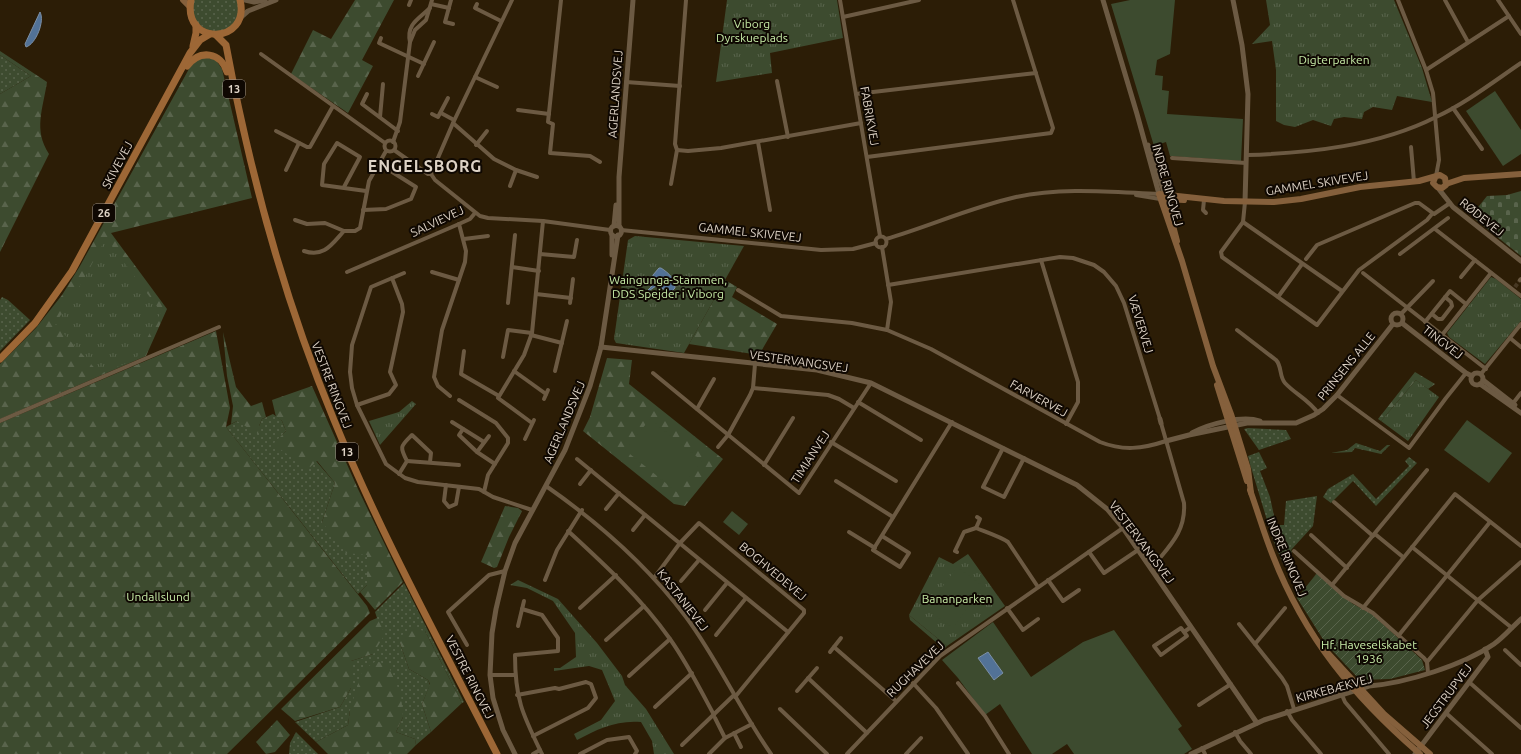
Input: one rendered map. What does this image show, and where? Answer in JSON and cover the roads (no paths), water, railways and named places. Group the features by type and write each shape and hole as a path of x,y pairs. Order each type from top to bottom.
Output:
{"main road":[{"path":"183,0 190,4 192,20 196,25"},
{"path":"240,0 242,7 240,18"},
{"name":"13","path":"230,30 240,18"},
{"name":"13","path":"196,25 213,34"},
{"name":"SKIVEVEJ","path":"0,359 35,322 66,281 190,53 196,38 196,25"},
{"path":"213,34 230,30"},
{"name":"VESTRE RINGVEJ","path":"230,30 226,46 243,132 259,197 290,303 334,420 383,531 497,754"},
{"name":"SKIVEVEJ","path":"190,53 200,40 213,34"},
{"name":"VESTRE RINGVEJ","path":"213,34 226,46"},
{"name":"26","path":"157,116 190,62 197,56 210,54 218,58 226,68 243,132"},
{"name":"GAMMEL SKIVEVEJ","path":"1162,197 1245,202 1287,201 1360,187 1521,174"},
{"name":"INDRE RINGVEJ","path":"1162,197 1213,366 1216,381 1248,469 1251,493 1282,579 1294,602 1322,647 1357,690 1384,714 1418,751 1430,754"}],"street":[{"path":"245,0 254,2 265,0"},
{"path":"240,18 248,11 276,0"},
{"path":"409,5 411,0"},
{"path":"451,0 445,22 453,24"},
{"path":"431,174 454,121 512,0"},
{"path":"561,0 548,122 553,124 550,153 590,156 600,162"},
{"name":"AGERLANDSVEJ","path":"514,754 497,714 490,675 492,634 499,592 516,542 546,486 579,417 601,347 612,272 616,230 633,0"},
{"path":"671,184 677,150 675,144 686,0"},
{"name":"FABRIKVEJ","path":"840,0 880,236"},
{"path":"843,17 919,0"},
{"path":"867,157 1041,135 1053,131 1013,0"},
{"name":"INDRE RINGVEJ","path":"1103,0 1162,197"},
{"path":"1233,0 1246,69 1248,94 1245,202 1243,222 1220,255 1317,325 1359,270 1427,220 1432,214 1436,214 1450,203"},
{"path":"1398,0 1426,70 1433,93 1440,181"},
{"path":"1444,0 1468,42"},
{"path":"1498,0 1521,34"},
{"path":"432,2 449,8"},
{"path":"410,42 408,36 412,23 432,2"},
{"path":"394,150 395,146 393,142 398,131 410,42 415,30 426,20 432,2"},
{"path":"477,4 475,8 501,21"},
{"path":"1426,70 1509,16"},
{"path":"381,38 379,43 424,64"},
{"path":"418,76 434,42"},
{"path":"261,54 385,143"},
{"path":"1247,155 1305,152 1381,137 1436,117 1453,108 1521,63"},
{"path":"856,94 1036,73"},
{"path":"475,77 497,87"},
{"path":"777,81 788,137"},
{"path":"626,82 680,86"},
{"path":"380,117 383,84"},
{"path":"367,94 362,104 398,131"},
{"path":"432,114 438,117 448,98"},
{"path":"276,131 308,147 312,146 333,106"},
{"path":"1453,108 1482,149"},
{"path":"518,110 549,114"},
{"path":"440,113 454,121 476,145 494,159 516,170 537,177"},
{"path":"677,150 688,151 721,148 861,123"},
{"path":"476,145 487,131"},
{"path":"385,143 389,141 393,142"},
{"path":"758,142 770,210"},
{"path":"286,170 299,143"},
{"path":"344,187 360,157 337,143 324,164 322,185 366,191"},
{"path":"385,143 384,147 386,151"},
{"path":"1411,147 1417,182"},
{"path":"386,151 390,152 394,150"},
{"path":"394,150 428,174 431,174 435,180 475,213"},
{"path":"295,220 307,224 325,223 344,231 355,231 360,228 366,191 378,163 386,151"},
{"path":"1172,158 1246,163"},
{"path":"363,210 386,209 410,199 416,187 378,163"},
{"path":"510,186 516,170"},
{"name":"RØDEVEJ","path":"1440,181 1450,203 1521,261"},
{"name":"GAMMEL SKIVEVEJ","path":"886,239 988,205 1017,197 1066,191 1131,194 1143,198 1162,197"},
{"path":"1202,200 1203,210 1206,213"},
{"path":"1306,258 1318,245 1415,203 1421,204 1432,214"},
{"name":"SALVIEVEJ","path":"347,272 470,219 475,213 488,218 543,221 616,230"},
{"path":"1400,254 1448,218"},
{"path":"499,396 524,355 532,334 543,221"},
{"path":"1243,222 1342,292"},
{"path":"450,396 438,386 434,377 442,330 465,262 466,251 459,224"},
{"path":"1435,229 1491,273 1514,288 1521,296"},
{"name":"GAMMEL SKIVEVEJ","path":"616,230 821,250 853,249 876,243"},
{"path":"304,251 318,253 325,251 344,231"},
{"path":"508,304 514,235"},
{"path":"464,239 488,236"},
{"path":"880,236 886,239 886,244 882,247 878,246 876,243 876,239 880,236"},
{"path":"540,254 574,257 577,240"},
{"path":"882,247 891,307 887,330"},
{"name":"VÆVERVEJ","path":"888,285 1060,257 1084,261 1104,272 1116,286 1124,303 1184,503 1185,515 1182,526 1177,536 1151,569"},
{"path":"1041,260 1078,382 1078,402 1066,424"},
{"path":"1461,277 1475,260"},
{"path":"1278,297 1302,264"},
{"path":"512,267 538,271"},
{"path":"432,272 459,280"},
{"path":"404,273 371,287 352,345 350,372 352,388 357,406 380,455 386,464 399,474 418,482 479,489 493,497 532,510"},
{"path":"1363,273 1486,369"},
{"path":"1442,335 1491,273"},
{"path":"357,406 389,394 396,385 390,372 403,312 402,304 392,278"},
{"path":"536,294 570,300 573,279"},
{"path":"1401,314 1433,281"},
{"name":"FARVERVEJ","path":"738,290 781,316 852,323 887,330 931,349 1066,424 1112,447 1136,449 1231,424"},
{"path":"1425,322 1450,291 1466,304"},
{"path":"1432,314 1440,319 1447,313 1453,304 1445,297"},
{"path":"1395,313 1401,314 1403,319 1402,323 1397,326 1393,324 1391,320 1392,315 1395,313"},
{"path":"555,371 567,321"},
{"name":"TINGVEJ","path":"1402,323 1466,373 1472,376 1473,383 1482,382"},
{"name":"PRINSENS ALLE","path":"1231,424 1264,422 1280,424 1296,423 1318,413 1336,395 1393,324"},
{"path":"1472,376 1477,373 1481,374 1486,369 1521,324"},
{"path":"0,421 219,328"},
{"path":"503,357 508,330 532,334 562,343"},
{"path":"1237,330 1276,360 1280,366 1284,382 1306,399 1318,413"},
{"path":"1510,338 1521,347"},
{"name":"VESTERVANGSVEJ","path":"601,347 823,372 871,383 1077,485 1107,509 1123,528 1257,723"},
{"path":"464,351 461,374 499,396 498,398 533,422 525,439"},
{"path":"718,447 728,434 753,388 755,364"},
{"path":"514,371 547,392 544,400"},
{"name":"TIMIANVEJ","path":"653,373 799,493 871,383"},
{"path":"1336,395 1409,448 1466,373"},
{"path":"1481,374 1482,382 1521,413"},
{"path":"697,409 714,379"},
{"path":"753,388 828,395 839,399 854,408"},
{"path":"1512,405 1521,393"},
{"path":"459,400 496,423 507,435 508,443 488,476 484,492"},
{"path":"858,402 921,440"},
{"path":"1512,405 1521,409"},
{"path":"764,465 793,418"},
{"path":"452,422 484,442"},
{"path":"882,536 909,553 900,567 873,550 952,422"},
{"path":"463,429 459,435 478,452 495,464"},
{"path":"407,461 401,450 402,446 412,435 431,453 430,462"},
{"path":"478,452 490,436"},
{"path":"831,442 896,481"},
{"path":"1003,448 983,487 1004,497 1024,458"},
{"path":"577,459 788,632"},
{"path":"399,474 407,461"},
{"path":"407,461 459,465"},
{"path":"580,484 591,470"},
{"path":"1332,585 1427,470"},
{"path":"836,481 893,517"},
{"path":"446,485 444,501 449,507 456,504 459,487"},
{"name":"KASTANIEVEJ","path":"546,486 582,510 619,542 654,578 686,617 771,754"},
{"path":"606,508 619,493"},
{"path":"1363,608 1455,494 1521,546"},
{"path":"1334,502 1404,558"},
{"path":"545,580 557,550 582,510"},
{"path":"633,530 645,516"},
{"path":"976,528 980,519 977,517"},
{"path":"1399,635 1490,522"},
{"name":"BOGHVEDEVEJ","path":"680,543 699,523 804,610 804,613 734,696 715,717 682,745"},
{"path":"958,552 955,551 964,532 976,528 1008,542 1038,587"},
{"name":"RUGHAVEVEJ","path":"847,754 913,683 945,652 1123,528"},
{"path":"568,531 616,575 644,606 670,639 692,673 725,738"},
{"path":"849,532 875,548"},
{"path":"1310,535 1346,568"},
{"path":"654,578 680,543"},
{"path":"1412,547 1512,628"},
{"path":"1089,552 1104,573 1138,550"},
{"path":"1294,551 1344,596 1363,608 1399,635 1427,662 1428,673"},
{"path":"681,581 699,560"},
{"path":"1427,662 1478,600 1521,562"},
{"path":"467,645 448,612 489,575 505,571"},
{"path":"580,608 616,575"},
{"path":"1048,580 1063,601 1079,590"},
{"path":"705,610 727,583"},
{"path":"716,635 746,598"},
{"path":"518,626 524,601"},
{"path":"606,640 644,606"},
{"path":"1007,608 1022,630 1038,619"},
{"path":"1255,644 1285,608"},
{"path":"522,610 542,615 558,638 558,652 515,655 517,695 524,719 541,752 533,754"},
{"name":"KIRKEBÆKVEJ","path":"1191,754 1235,732 1287,711 1357,690 1446,668 1485,649 1501,639 1521,618"},
{"path":"1239,624 1282,678 1287,686 1294,709"},
{"path":"1184,632 1191,627"},
{"path":"1181,628 1184,632 1187,636 1161,655 1154,646 1181,628"},
{"path":"830,652 841,638"},
{"path":"629,676 670,639"},
{"path":"834,647 896,701"},
{"name":"JEGSTRUPVEJ","path":"1418,751 1488,657 1485,649"},
{"path":"1505,650 1521,665"},
{"path":"797,691 817,668"},
{"path":"655,707 692,673"},
{"path":"490,675 515,674"},
{"path":"808,678 867,733"},
{"path":"517,695 555,688 560,689 586,682 590,684 596,698 588,708 533,736"},
{"path":"1469,682 1521,728"},
{"path":"913,683 936,708 968,754"},
{"path":"958,683 985,716 1009,754"},
{"path":"1198,706 1231,684"},
{"path":"1342,695 1345,702 1389,754"},
{"path":"780,709 827,754"},
{"path":"1287,711 1292,720 1321,754"},
{"path":"1446,713 1492,754"},
{"path":"709,754 725,738 752,724"},
{"path":"1235,732 1240,741 1251,754"},
{"path":"734,733 741,747"},
{"path":"580,754 607,740 629,737 637,752 635,754"},
{"path":"906,754 921,738"},
{"path":"1202,748 1205,754"}],"water":[{"path":"40,12 41,21 39,32 33,42 26,47 25,44"},
{"path":"659,268 671,276 675,288 671,292 656,286 644,294 652,286 653,275"},
{"path":"988,652 1003,673 994,680 978,658"}],"tunnel":[{"path":"1515,287 1520,280"}],"district":[{"name":"ENGELSBORG","path":"425,166"}],"park label":[{"name":"Viborg Dyrskueplads","path":"752,30"},
{"name":"Digterparken","path":"1334,59"},
{"name":"Waingunga-Stammen, DDS Spejder i Viborg","path":"668,286"},
{"name":"Undallslund","path":"158,596"},
{"name":"Bananparken","path":"957,598"},
{"name":"Hf. Haveselskabet 1936","path":"1369,651"}]}
